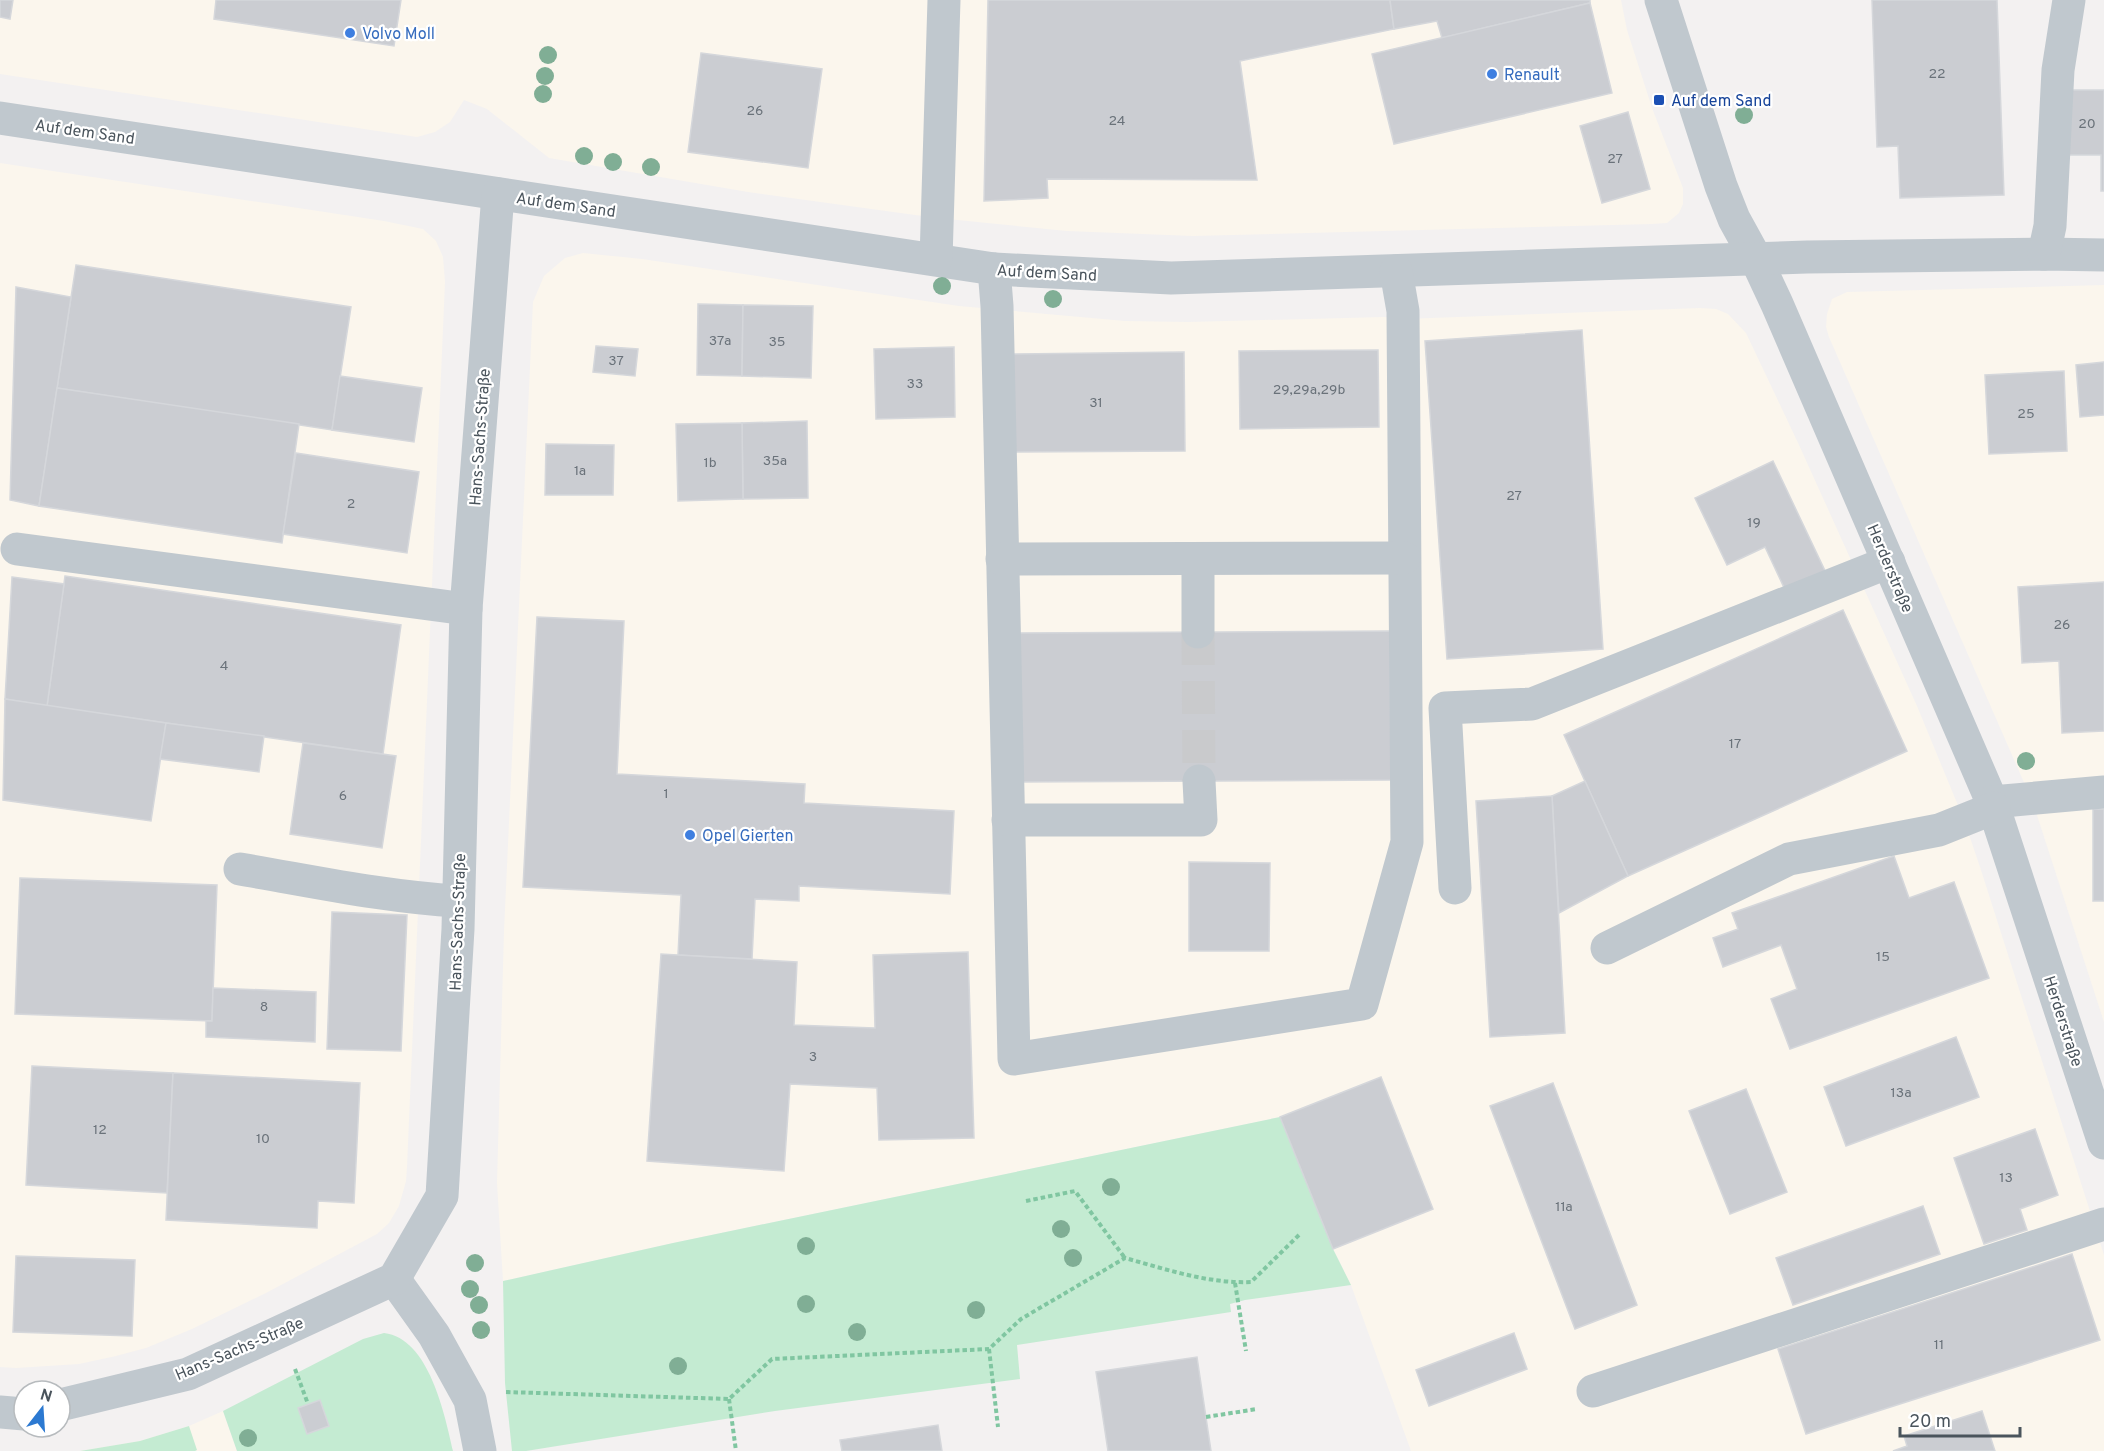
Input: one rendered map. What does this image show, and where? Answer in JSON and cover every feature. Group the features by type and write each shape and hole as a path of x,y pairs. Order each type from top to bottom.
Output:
{"street":[{"path":"936,259 944,0"},
{"name":"Herderstraße","path":"1661,0 1734,219 1756,259 1993,805 2104,1143"},
{"path":"2044,254 2050,226 2058,70 2069,0"},
{"name":"Auf dem Sand","path":"0,118 994,269 1171,278 1756,259 2104,255"},
{"name":"Hans-Sachs-Straße","path":"72,1402 188,1374 394,1279 442,1196 458,901 466,609 498,194"},
{"path":"994,269 997,306 1014,1059 1362,1004 1407,842 1404,310 1396,271"},
{"path":"17,549 466,609"},
{"path":"1002,559 1404,558"},
{"path":"1198,559 1198,633"},
{"path":"1455,888 1445,708 1532,704 1889,562"},
{"path":"1008,820 1201,820 1199,781"},
{"path":"1607,948 1789,859 1939,830 1993,805 2104,792"},
{"path":"240,869 420,899 458,901"},
{"path":"1593,1391 2104,1224"},
{"path":"394,1279 434,1335 470,1400 480,1451"}],"path":[{"path":"1026,1201 1075,1191 1125,1258 1186,1274 1235,1283 1251,1282 1300,1234"},
{"path":"500,1392 729,1399 772,1359 989,1349 1021,1319 1125,1258"},
{"path":"1235,1283 1246,1351"},
{"path":"989,1349 998,1427"},
{"path":"295,1369 308,1404"},
{"path":"729,1399 736,1451"},
{"path":"1206,1417 1257,1409"}],"shaded area":[{"path":"0,0 1621,0 1627,30 1652,108 1683,188 1683,204 1679,213 1667,223 1652,224 1193,236 1067,231 937,218 748,192 549,158 487,109 464,100 450,122 435,132 417,137 0,74"},
{"path":"0,163 384,221 423,229 436,241 443,257 445,282 407,1167 406,1181 399,1206 389,1223 377,1234 192,1329 146,1348 116,1356 79,1364 16,1368 0,1367"},
{"path":"583,253 642,259 959,306 1125,321 1188,322 1384,317 1404,319 1700,308 1716,309 1728,314 1746,333 1799,445 1917,706 1964,820 1980,867 2104,1255 2104,1451 1411,1451 1351,1285 1333,1249 1280,1117 673,1243 503,1281 497,1183 504,931 533,302 544,276 565,258"},
{"path":"2104,285 2104,783 2026,787 1829,337 1826,327 1827,314 1832,299 1847,292"},
{"path":"2104,804 2104,1022 2035,809"},
{"path":"223,1411 237,1451 80,1451 140,1441 189,1426"}],"green space":[{"path":"1280,1117 1333,1249 1351,1285 1245,1300 1230,1304 1231,1312 1017,1345 1020,1379 775,1411 526,1451 512,1451 505,1383 503,1281 673,1243"},
{"path":"384,1333 400,1338 413,1348 423,1363 440,1399 453,1451 237,1451 223,1411 363,1339"},
{"path":"189,1426 197,1450 195,1451 80,1451 140,1441"}],"building":[{"path":"0,0 13,0 10,19 0,17"},
{"name":"Volvo Moll","path":"216,0 401,0 394,46 214,19"},
{"path":"988,0 1390,0 1394,29 1240,61 1257,180 1047,179 1048,198 984,201"},
{"path":"1390,0 1590,0 1590,3 1442,38 1437,21 1394,29"},
{"path":"1872,0 1997,0 2004,195 1900,198 1898,146 1877,147"},
{"name":"Renault","path":"1590,3 1612,93 1394,144 1372,54"},
{"path":"701,53 822,69 808,168 688,152"},
{"path":"2069,90 2104,90 2104,191 2101,191 2101,155 2069,155"},
{"path":"1628,112 1650,189 1602,203 1580,126"},
{"path":"76,265 351,307 332,430 57,388"},
{"path":"16,287 71,297 39,506 10,500"},
{"path":"698,304 743,305 742,376 697,375"},
{"path":"743,305 813,306 811,378 742,376"},
{"path":"1582,330 1603,649 1447,659 1425,341"},
{"path":"596,346 638,349 635,376 593,372"},
{"path":"954,347 955,417 876,419 874,349"},
{"path":"1378,350 1379,427 1240,429 1239,351"},
{"path":"1184,352 1185,451 1009,452 1008,354"},
{"path":"2104,362 2104,415 2080,417 2076,365"},
{"path":"2064,371 2067,451 1989,454 1985,375"},
{"path":"340,376 422,388 414,442 332,430"},
{"path":"57,388 299,424 282,543 39,506"},
{"path":"807,421 808,498 743,499 742,423"},
{"path":"742,423 743,499 678,501 676,424"},
{"path":"546,444 614,445 613,495 545,495"},
{"path":"296,453 419,472 407,553 283,534"},
{"path":"1773,461 1827,575 1787,594 1765,547 1727,565 1695,498"},
{"path":"65,576 401,625 383,754 47,706"},
{"path":"12,577 64,584 47,706 5,699"},
{"path":"2104,582 2104,731 2062,733 2059,661 2022,663 2018,587"},
{"path":"1843,610 1907,751 1628,876 1564,735"},
{"path":"537,617 624,621 617,774 805,784 804,803 954,811 950,894 799,886 799,901 755,899 752,959 678,955 681,895 523,887"},
{"path":"1390,631 1391,780 1014,782 1013,633"},
{"path":"5,699 166,723 151,821 3,800"},
{"path":"166,723 264,736 259,772 160,759"},
{"path":"303,743 396,756 382,848 290,834"},
{"path":"1585,781 1628,876 1559,913 1552,796"},
{"path":"1552,796 1565,1033 1490,1037 1476,801"},
{"path":"2093,809 2104,809 2104,901 2093,901"},
{"path":"1894,856 1909,898 1954,882 1989,978 1790,1049 1771,999 1797,989 1781,945 1723,967 1713,938 1738,929 1732,913"},
{"path":"1189,862 1270,863 1269,951 1189,951"},
{"path":"20,878 217,885 212,1021 15,1014"},
{"path":"332,912 407,915 401,1051 327,1049"},
{"path":"968,952 974,1138 879,1140 877,1088 790,1084 784,1171 647,1161 661,954 797,962 794,1025 875,1028 873,955"},
{"path":"213,988 316,992 315,1042 206,1037 206,1021 212,1021"},
{"path":"1956,1037 1979,1097 1846,1146 1824,1087"},
{"path":"32,1066 173,1073 167,1193 26,1185"},
{"path":"173,1073 360,1083 354,1203 318,1201 317,1228 166,1220"},
{"path":"1381,1077 1433,1209 1333,1249 1280,1117"},
{"path":"1553,1083 1637,1305 1575,1329 1490,1106"},
{"path":"1746,1089 1787,1192 1730,1214 1689,1111"},
{"path":"2035,1129 2058,1195 2020,1209 2027,1230 1984,1244 1954,1158"},
{"path":"1923,1206 1940,1254 1793,1305 1776,1258"},
{"path":"2072,1254 2100,1340 1806,1434 1778,1349"},
{"path":"16,1256 135,1260 132,1336 13,1332"},
{"path":"1514,1333 1527,1369 1429,1406 1416,1370"},
{"path":"1197,1357 1211,1451 1108,1451 1096,1372"},
{"path":"320,1400 329,1426 307,1434 298,1408"},
{"path":"1982,1411 1995,1451 1893,1451 1907,1446 1904,1436"},
{"path":"938,1425 942,1451 842,1451 840,1440"}],"tunnel":[{"path":"1198,632 1199,781"}],"place":[{"name":"Volvo Moll","path":"350,33"},
{"name":"Renault","path":"1492,74"},
{"name":"Auf dem Sand","path":"1659,100"},
{"name":"Opel Gierten","path":"690,835"}]}
